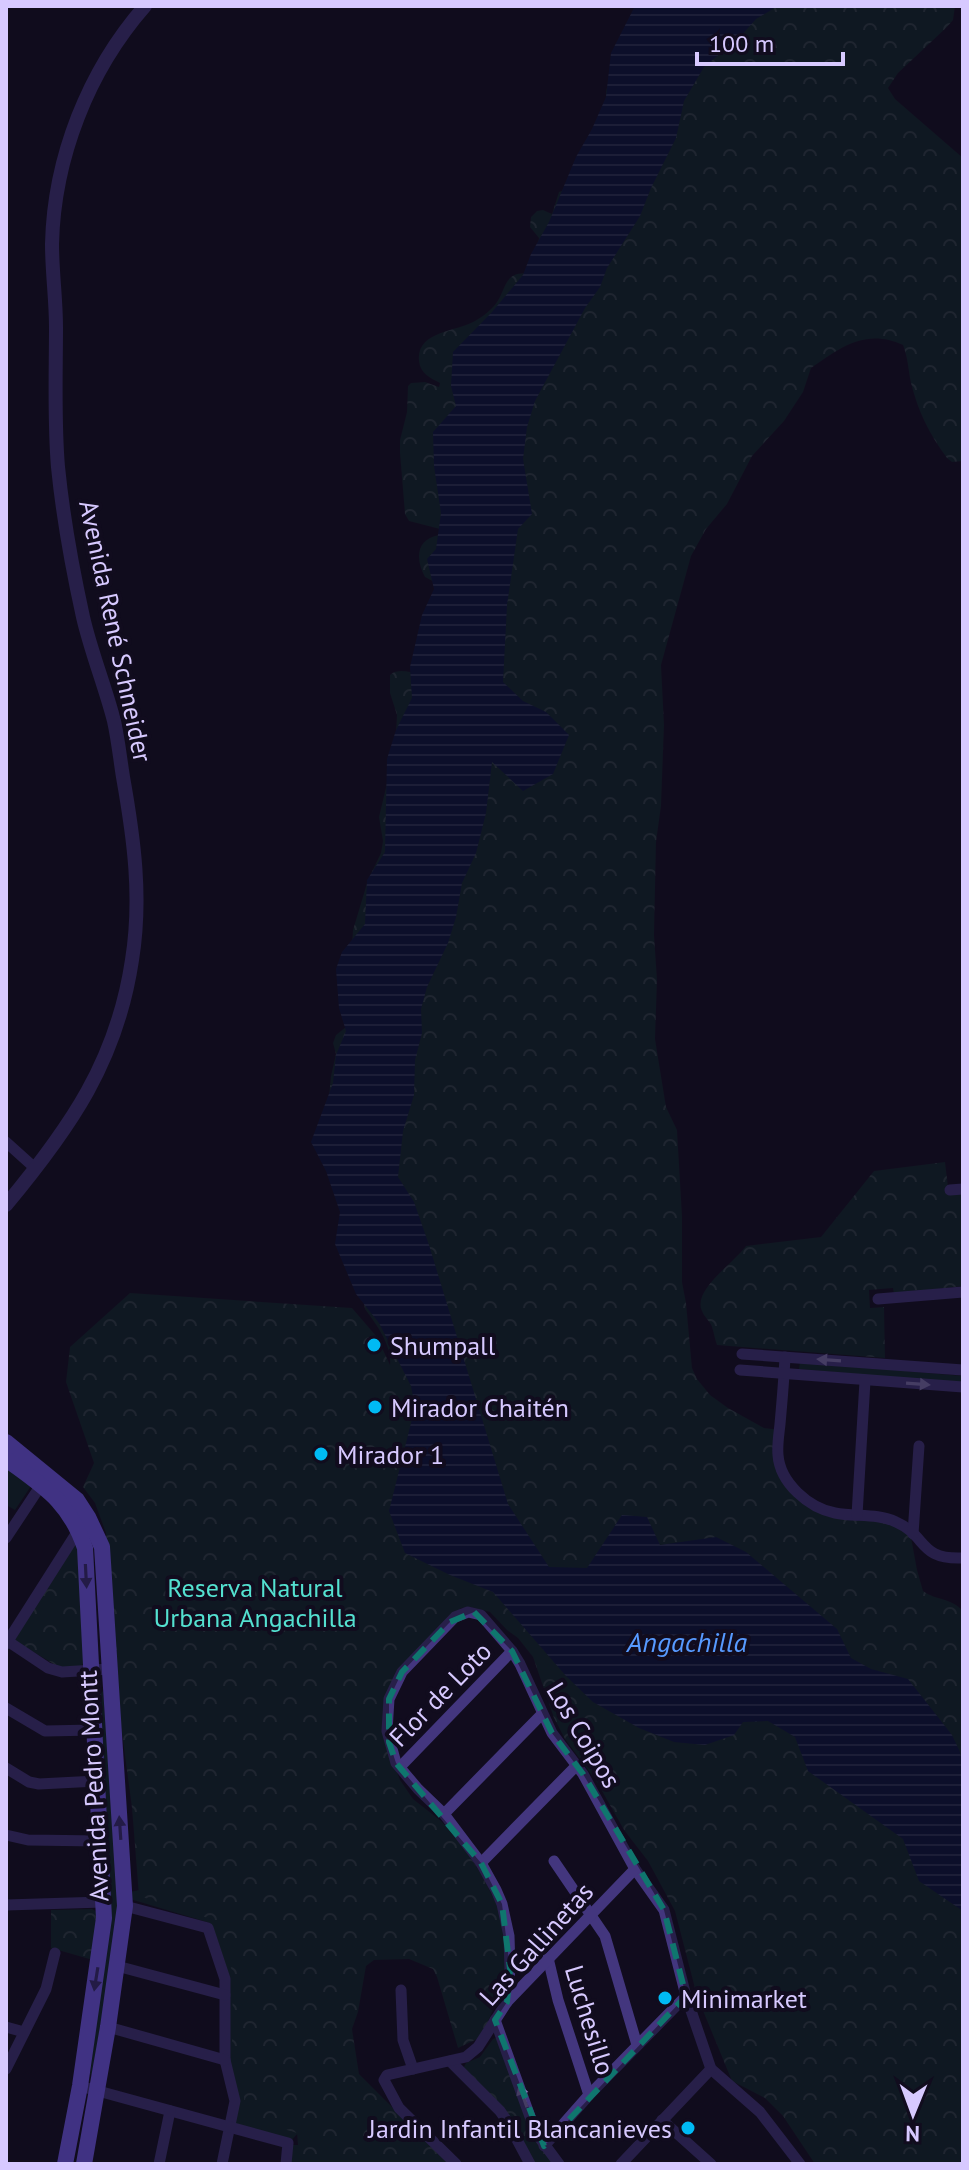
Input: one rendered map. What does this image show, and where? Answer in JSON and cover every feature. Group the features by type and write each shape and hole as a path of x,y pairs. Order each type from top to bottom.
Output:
{"main road":[{"name":"Avenida Pedro Montt","path":"6,1442 44,1480 62,1504 85,1548 104,1918 80,2086 65,2164"},
{"name":"Avenida Pedro Montt","path":"6,1459 77,1500 102,1547 125,1906 84,2164"}],"street":[{"name":"Avenida René Schneider","path":"6,1205 67,1128 92,1084 124,1000 135,937 138,886 129,810 113,720 76,586 61,492 52,247 60,179 79,114 111,51 145,6"},
{"path":"6,1142 36,1169"},
{"path":"950,1190 963,1189"},
{"path":"878,1299 963,1292"},
{"path":"742,1354 963,1370"},
{"path":"785,1357 778,1456 784,1476 806,1501 836,1514 896,1522 936,1556 963,1558"},
{"path":"740,1370 963,1387"},
{"path":"857,1515 865,1381"},
{"path":"913,1534 919,1446"},
{"path":"6,1538 44,1480"},
{"path":"79,1532 7,1642 48,1668 62,1672 110,1669"},
{"name":"Los Coipos","path":"507,2002 509,1936 502,1904 481,1863 444,1814 400,1767 392,1753 387,1731 389,1699 402,1672 461,1613 481,1615 512,1651 552,1733 577,1765 635,1869 664,1910 686,1996 711,2069 760,2112 800,2164"},
{"name":"Flor de Loto","path":"400,1767 512,1651"},
{"path":"6,1708 45,1731 94,1730"},
{"path":"444,1814 542,1714"},
{"path":"481,1863 577,1765"},
{"path":"6,1768 29,1782 39,1784 97,1781"},
{"path":"6,1835 28,1840 100,1841"},
{"path":"554,1861 605,1936 637,2045"},
{"name":"Las Gallinetas","path":"456,2164 399,2108 384,2080 387,2075 466,2057 478,2047 507,2002 635,1869"},
{"path":"6,1905 103,1902"},
{"path":"125,1906 208,1928 225,1979 225,2060 235,2101 222,2164"},
{"path":"6,2069 46,1989 55,1953"},
{"name":"Luchesillo","path":"548,1958 558,2000 589,2095"},
{"path":"117,1966 225,1995"},
{"path":"401,1990 403,2040 413,2069"},
{"path":"544,2146 686,1996"},
{"path":"495,2020 536,2133 559,2164"},
{"path":"6,2027 24,2032"},
{"path":"108,2027 225,2060"},
{"path":"450,2061 500,2111 530,2164"},
{"path":"621,2164 711,2069"},
{"path":"80,2086 288,2143 286,2164"},
{"path":"159,2164 170,2111"},
{"path":"662,2120 711,2164"}],"highlighted area":[{"path":"474,1612 512,1651 552,1733 583,1774 664,1910 686,1996 544,2146 495,2020 507,2002 510,1969 502,1904 481,1863 396,1763 389,1742 389,1699 402,1672 450,1622"}],"green space":[{"name":"Reserva Natural Urbana Angachilla","path":"643,6 955,6 953,20 898,73 888,88 895,99 963,158 963,461 952,462 947,458 930,431 914,393 903,345 877,338 854,342 811,368 803,392 784,421 752,456 727,504 706,529 691,556 661,665 664,725 661,806 656,842 654,935 657,980 655,1039 666,1107 677,1130 682,1282 692,1368 697,1379 710,1395 728,1408 764,1428 780,1430 779,1455 788,1479 824,1511 881,1519 910,1532 923,1591 953,1603 963,1611 963,2164 815,2164 783,2116 765,2098 732,2081 697,1996 675,1911 648,1861 624,1830 597,1782 565,1739 554,1718 533,1657 490,1612 471,1607 461,1608 441,1626 402,1673 389,1716 394,1765 400,1780 413,1799 459,1840 483,1877 500,1912 506,1936 505,1995 477,2039 458,2048 433,1969 409,1959 374,1960 366,1966 352,2029 359,2074 453,2164 288,2164 292,2145 298,2145 297,2133 246,2118 243,2087 234,2060 232,2041 233,1974 222,1940 211,1919 139,1896 132,1808 113,1665 106,1533 95,1503 83,1487 94,1463 66,1382 70,1347 130,1293 352,1308 377,1337 390,1365 386,1342 365,1309 329,1097 336,1054 333,1043 336,1035 346,1027 353,930 383,841 379,817 395,750 397,715 390,693 390,675 400,671 419,674 438,584 425,577 419,557 422,545 439,535 440,529 409,521 405,514 400,440 407,412 408,386 425,382 439,387 440,383 421,369 420,351 424,344 430,338 479,319 496,304 514,275 532,274 539,238 530,227 531,217 543,210 552,214 559,192 606,104 609,81"},
{"path":"945,1162 949,1195 963,1194 963,1286 894,1294 893,1288 869,1290 870,1308 884,1307 885,1358 717,1345 711,1325 702,1311 703,1294 746,1246 821,1237 874,1171"},
{"path":"800,1362 963,1376 963,1383 799,1369"},
{"path":"6,1466 31,1486 15,1510 6,1505"},
{"path":"73,1542 79,1543 85,1661 81,1666 63,1668 12,1639"},
{"path":"103,1691 120,1908 92,2075 110,1915"},
{"path":"157,1886 224,1927 299,2132 290,2142 237,2127 233,2121 228,2065 228,1976 210,1923 130,1899 130,1892"},
{"path":"92,1909 97,1912 93,1960 51,1948 51,1910"},
{"path":"498,2037 554,2164 535,2164 514,2122 463,2069 466,2063 480,2057"}],"water":[{"name":"Angachilla","path":"635,6 778,6 756,19 704,67 684,101 676,138 640,216 607,268 600,287 585,308 535,401 527,427 523,459 532,514 518,529 507,605 503,682 523,701 546,712 569,735 553,774 523,791 492,762 486,813 476,853 462,883 448,943 427,987 421,1009 422,1033 415,1060 414,1095 403,1131 398,1177 414,1202 429,1245 508,1504 549,1567 587,1568 622,1515 647,1517 660,1545 716,1537 746,1552 837,1629 851,1658 871,1669 908,1679 952,1735 960,1752 963,1769 963,1911 919,1881 903,1839 808,1771 795,1737 768,1721 743,1722 734,1735 705,1745 674,1742 639,1728 593,1702 566,1676 493,1592 405,1553 389,1511 415,1407 411,1386 379,1323 356,1294 335,1244 340,1212 326,1171 311,1142 333,1083 336,1055 346,1031 339,1008 336,969 342,952 365,924 367,880 385,852 387,759 396,730 412,698 410,667 422,615 434,589 427,559 436,549 441,513 433,432 456,406 451,386 453,352 523,275 606,97 611,53"}],"place":[{"name":"Shumpall","path":"374,1345"},
{"name":"Mirador Chaitén","path":"375,1407"},
{"name":"Mirador 1","path":"321,1454"},
{"name":"Minimarket","path":"665,1998"},
{"name":"Jardin Infantil Blancanieves","path":"688,2128"}]}
